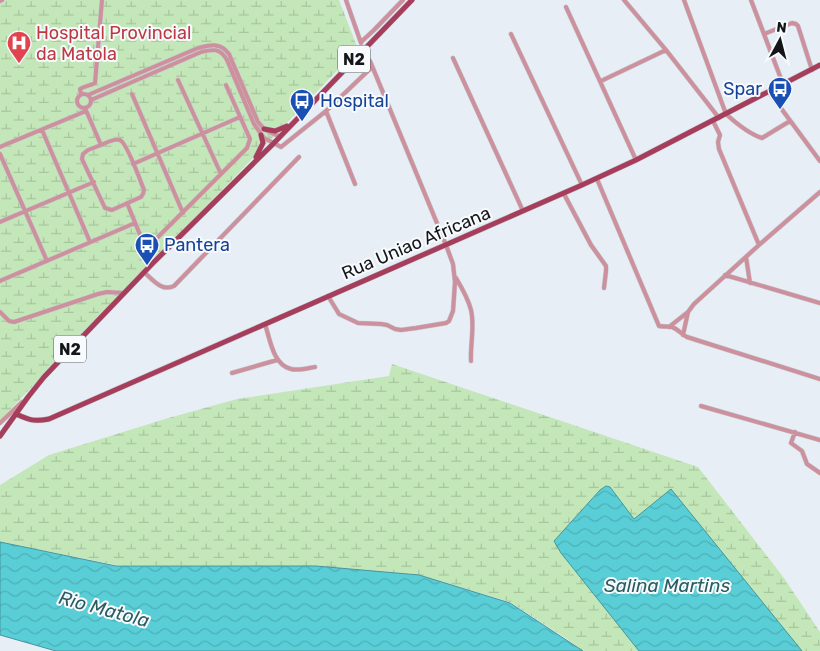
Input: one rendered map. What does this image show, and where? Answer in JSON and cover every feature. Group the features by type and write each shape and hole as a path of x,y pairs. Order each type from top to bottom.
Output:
{"main road":[{"name":"N2","path":"0,436 44,378 124,293 360,53 363,45 412,0"},
{"name":"Rua Uniao Africana","path":"16,414 31,421 49,419 582,186 820,66"},
{"path":"254,162 262,146 263,132 280,130 291,124"}],"street":[{"path":"101,145 85,109 80,107 77,102 81,94 81,88 95,84 102,0"},
{"path":"346,0 363,45"},
{"path":"363,45 374,30 403,0"},
{"path":"624,0 719,118"},
{"path":"684,0 726,114 762,138 790,121"},
{"path":"751,0 783,84"},
{"path":"566,7 636,160"},
{"path":"764,34 792,23 796,24 812,70"},
{"path":"511,34 582,186"},
{"path":"81,94 88,95 198,48 209,45 218,46 225,48 229,54 263,132 272,144 281,148 326,111 372,66"},
{"path":"0,148 85,109 91,100 200,52 211,49 219,51 227,60 254,124 263,132 279,136"},
{"path":"600,81 666,50"},
{"path":"328,296 339,314 353,322 387,325 395,329 416,328 449,321 454,306 455,276 446,245 370,61 360,53"},
{"path":"453,58 523,211"},
{"path":"178,80 221,174"},
{"path":"146,249 249,144 250,139 226,85"},
{"path":"769,92 820,161"},
{"path":"132,94 183,213"},
{"path":"88,95 91,100"},
{"path":"326,111 355,184"},
{"path":"133,164 240,117"},
{"path":"713,121 720,135 719,149 759,245"},
{"path":"42,130 90,242"},
{"path":"116,139 121,140 133,164 144,194 112,210 105,208 82,159 83,154 88,150 116,139"},
{"path":"0,154 46,261"},
{"path":"144,272 162,287 174,286 299,157"},
{"path":"596,179 659,326 676,329 683,335 820,380"},
{"path":"0,222 94,182"},
{"path":"668,327 688,312 725,275 820,192"},
{"path":"564,194 591,245 606,266 604,288"},
{"path":"127,203 152,264"},
{"path":"0,280 135,223"},
{"path":"746,257 750,283"},
{"path":"725,275 820,303"},
{"path":"455,276 471,310 471,361"},
{"path":"0,312 14,322 98,294 107,292 124,293"},
{"path":"683,335 688,312"},
{"path":"265,324 277,360 293,370 315,367"},
{"path":"232,373 277,360"},
{"path":"0,423 28,397"},
{"path":"701,406 820,440"},
{"path":"795,432 791,443 802,451 807,464 820,473"}],"green space":[{"path":"0,0 339,0 358,49 0,420"},
{"path":"392,364 698,467 784,578 820,632 820,651 583,651 510,602 419,575 316,566 116,565 0,542 0,485 49,455 237,399 389,376"}],"water":[{"name":"Salina Martins","path":"606,486 610,487 634,519 671,489 802,651 639,651 561,553 554,541 600,490"},
{"name":"Rio Matola","path":"0,542 116,566 316,566 419,575 510,603 583,651 56,651 0,635"}],"place":[{"name":"Hospital Provincial da Matola","path":"19,64"},
{"name":"Spar","path":"780,110"},
{"name":"Hospital","path":"302,122"},
{"name":"Pantera","path":"147,266"}]}
